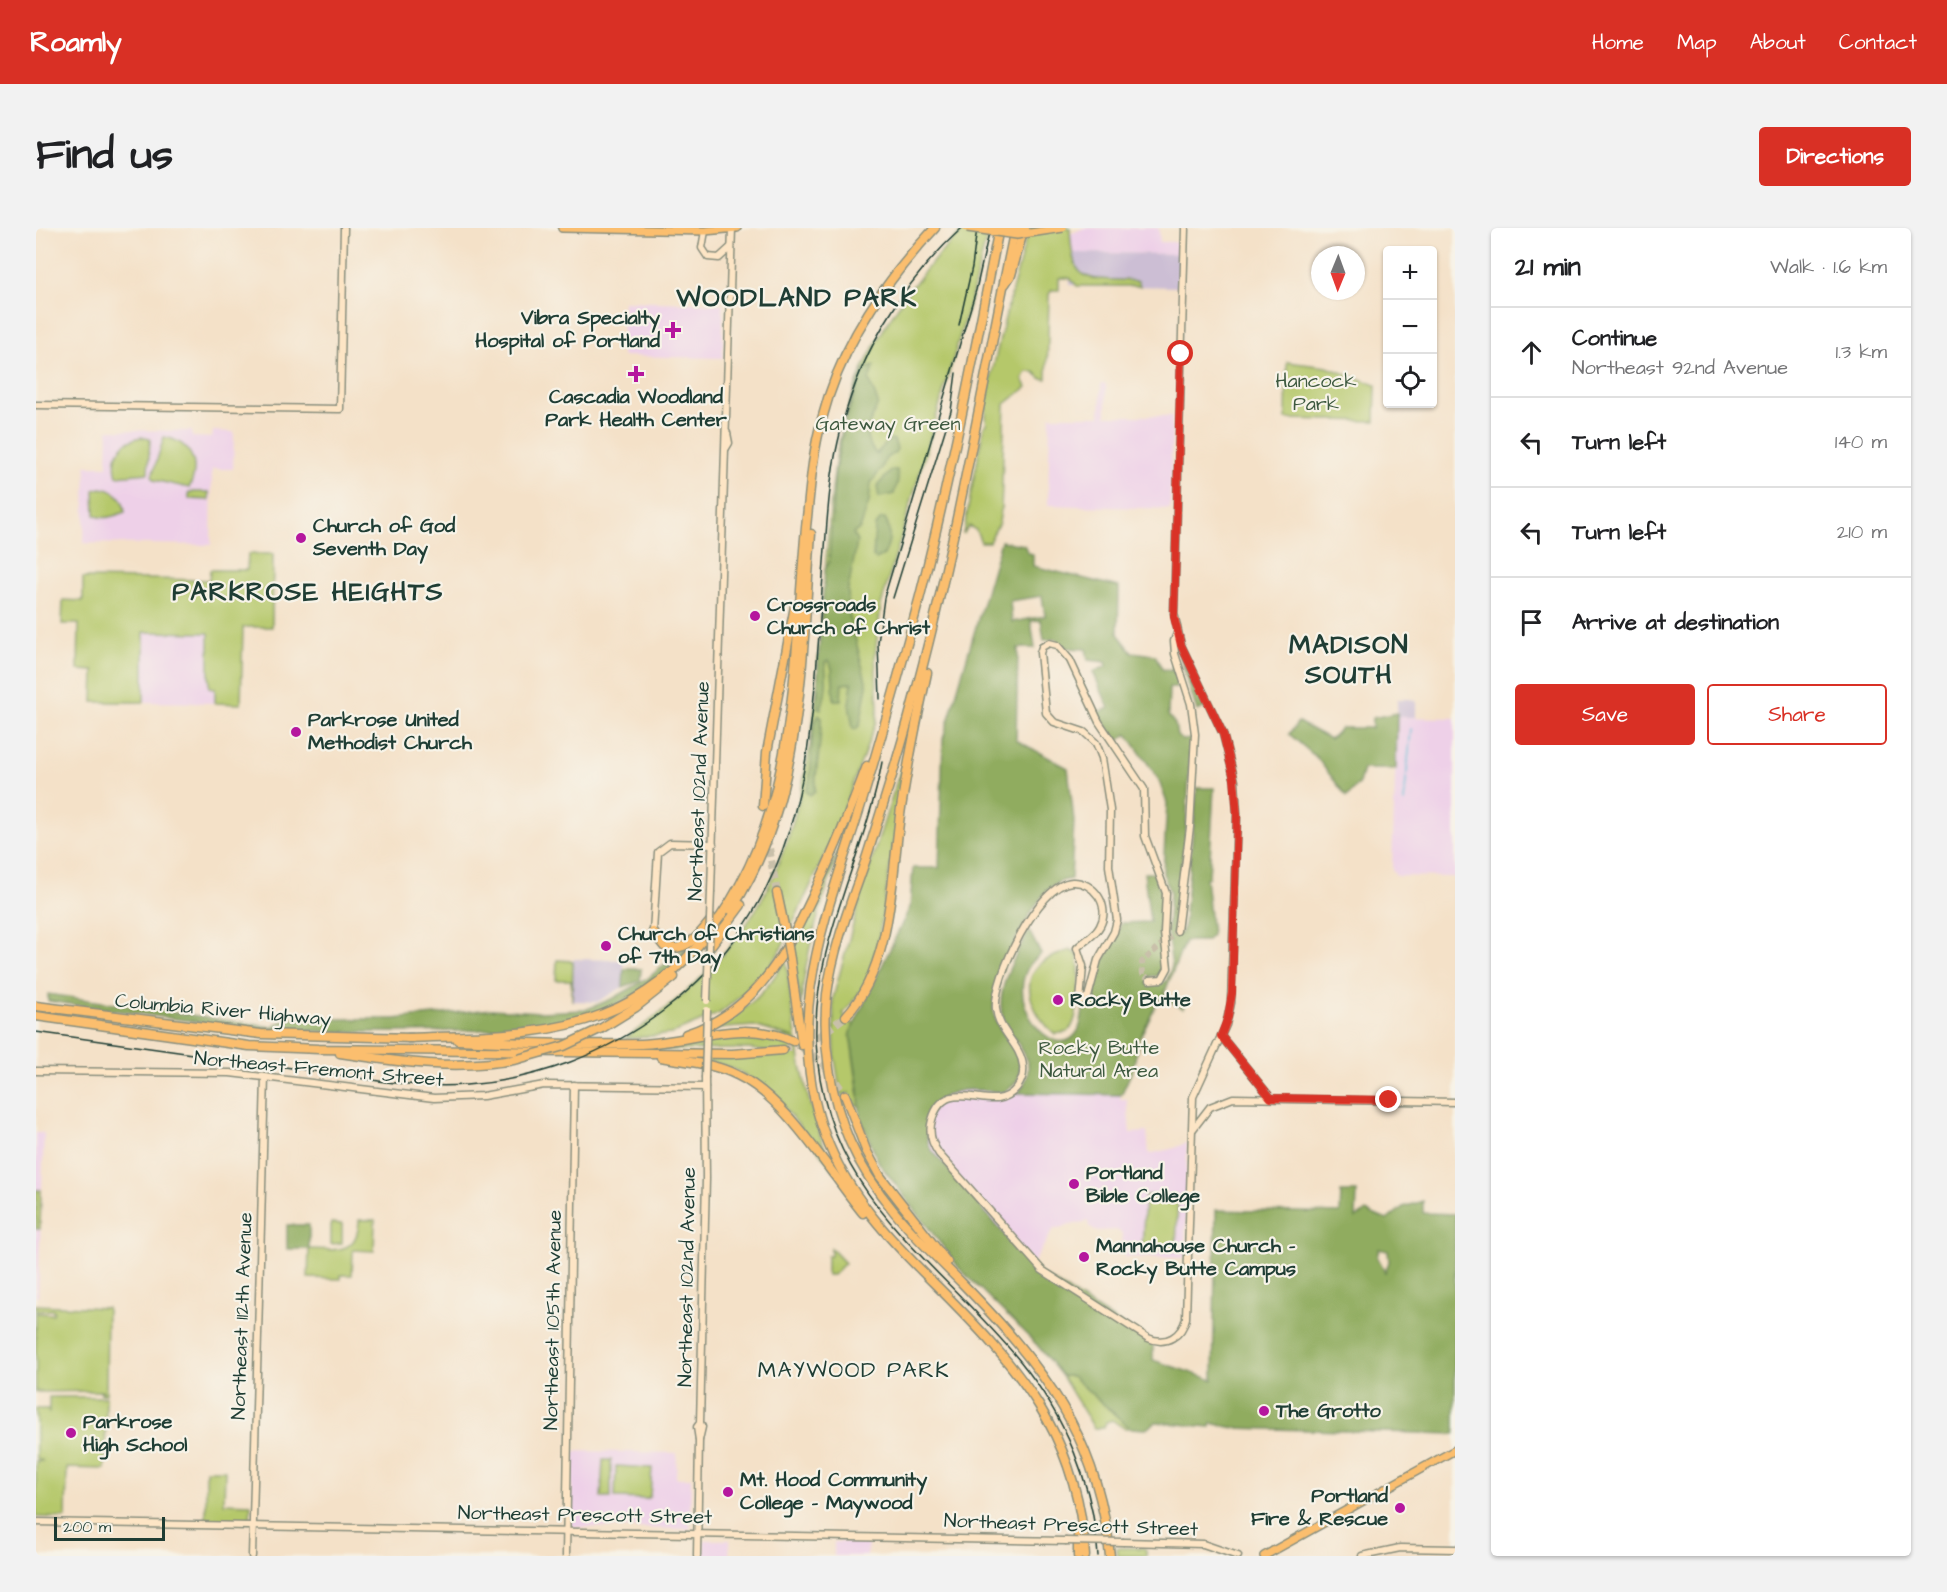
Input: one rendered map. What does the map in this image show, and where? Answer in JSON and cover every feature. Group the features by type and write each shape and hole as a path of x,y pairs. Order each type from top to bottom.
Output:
{"highway":[{"path":"408,1038 556,1028 605,1014 647,991 687,958 717,922 747,871 768,819 787,735 815,448 824,409 838,370 856,333 881,293 935,228"},
{"path":"319,1049 441,1065 478,1065 518,1059 564,1046 602,1028 652,996 683,969 711,939 740,897 754,871 785,782 798,698 816,476 828,417 843,372 870,318 906,269 943,228"},
{"path":"807,1060 807,1004 817,948 912,627 949,474 999,228"},
{"path":"1015,228 950,555 895,768 836,950 827,993 826,1036 835,1099 858,1158 894,1213 1025,1351 1060,1400 1081,1442 1095,1480 1110,1556"},
{"path":"1004,286 1011,275 1024,228"},
{"path":"763,806 767,752 801,573"},
{"path":"846,1016 871,980 882,944 907,773 929,662 929,643"},
{"path":"657,1042 697,1030 725,1016 754,993 775,970 799,925 843,830 869,761 876,751"},
{"path":"709,948 748,892 770,844 786,793 785,782"},
{"path":"653,932 661,943 672,948 680,948 693,940 726,900 768,819"},
{"path":"777,893 790,959 803,1050 816,1106 827,1140 840,1169 874,1221 1002,1354 1034,1394 1062,1447 1081,1515 1085,1556"},
{"name":"Columbia River Highway","path":"36,1006 261,1034 408,1038"},
{"name":"Columbia River Highway","path":"36,1016 207,1042 319,1049"},
{"path":"408,1038 627,1044 744,1030 774,1034 793,1041"},
{"path":"319,1049 742,1054 783,1050"},
{"path":"637,1053 714,1066 738,1075 758,1088 780,1108 863,1214 874,1221"},
{"path":"845,1095 866,1150 880,1176 949,1265 951,1273"},
{"path":"1078,1556 1078,1523 1081,1515"}],"main road":[{"path":"562,228 705,231 733,228"},
{"path":"967,228 1017,236 1063,228"},
{"path":"987,228 1017,231 1043,228"},
{"path":"1264,1556 1455,1450"}],"street":[{"path":"36,405 340,409 345,228"},
{"name":"Northeast 102nd Avenue","path":"697,1556 699,1440 702,1428 700,1423 706,1179 705,1078 726,448 729,436 726,433 733,228"},
{"path":"1150,980 1162,979 1168,968 1164,937 1166,890 1145,836 1145,792 1136,774 1100,722 1067,656 1056,645 1049,643 1042,647 1040,653 1046,713 1051,720 1084,732 1096,742 1103,762 1111,817 1109,866 1117,920 1114,932 1098,960 1089,997 1080,998 1083,966 1077,948 1097,932 1104,911 1101,900 1093,890 1083,884 1071,882 1055,888 1038,908 1014,948 999,987 997,1015 1023,1064 1019,1085 1013,1092 999,1098 964,1094 948,1099 934,1116 930,1130 932,1142 944,1160 1046,1273 1151,1339 1168,1340 1180,1332 1186,1314 1194,1092 1221,1036 1228,1017 1232,993 1237,795 1223,734 1177,633 1173,602 1185,228"},
{"path":"705,231 702,248 708,257 719,258 731,246"},
{"path":"1177,633 1174,650 1191,704 1196,734 1190,834 1178,931"},
{"path":"653,932 655,864 661,848 674,843 713,844"},
{"path":"1221,1036 1271,1098"},
{"name":"Northeast Fremont Street","path":"36,1071 224,1073 434,1098 483,1096 544,1084 705,1087"},
{"name":"Northeast 112th Avenue","path":"252,1556 265,1077"},
{"name":"Northeast 105th Avenue","path":"566,1556 574,1085"},
{"path":"1191,1132 1204,1112 1221,1101 1238,1098 1455,1102"},
{"name":"Northeast Prescott Street","path":"36,1522 1203,1544 1238,1556"},
{"path":"1362,1556 1400,1548 1455,1549"}],"shaded area":[{"path":"1084,228 1159,228 1160,242 1180,242 1180,254 1070,253 1070,234"},
{"path":"1070,253 1180,254 1179,287 1070,285"},
{"name":"Vibra Specialty Hospital of Portland","path":"623,301 723,304 723,358 622,356"},
{"path":"1101,384 1106,384 1106,416 1172,416 1170,509 1048,505 1050,416 1100,416"},
{"path":"108,430 192,431 192,437 212,438 213,431 234,432 233,469 212,469 211,545 84,543 86,466 107,466"},
{"path":"144,632 210,633 209,688 216,688 215,703 143,702"},
{"path":"1397,699 1411,699 1416,702 1416,717 1397,717"},
{"path":"1397,717 1455,718 1455,877 1396,876 1392,870"},
{"path":"573,959 624,960 623,987 597,1002 572,1001"},
{"name":"Portland Bible College","path":"965,1090 1121,1095 1120,1099 1127,1099 1130,1133 1147,1132 1149,1154 1175,1148 1187,1142 1185,1258 1124,1257 1122,1234 1117,1230 1095,1231 1089,1227 1088,1221 1054,1229 1030,1265 930,1148 926,1131 933,1108 946,1096"},
{"path":"36,1133 44,1133 38,1297 36,1297"},
{"path":"572,1451 677,1453 676,1478 691,1478 690,1529 571,1527"},
{"path":"704,1540 730,1540 729,1556 704,1556"},
{"path":"834,1542 868,1542 867,1556 834,1556"}],"green space":[{"name":"Gateway Green","path":"966,228 993,228 991,240 986,240 881,605 875,655 878,707 876,722 835,833 779,953 760,980 720,1013 671,1034 624,1039 668,1007 708,971 743,930 770,883 787,842 808,756 819,668 833,477 847,412 870,354 903,299 943,250"},
{"path":"1029,228 1070,228 1074,261 1085,276 1138,281 1140,286 1077,286 1070,278 1059,278 1059,290 1052,290 1049,294 1047,379 1040,378 1035,372 1027,372 1023,379 1027,387 1005,404 999,522 989,542 981,542 976,530 969,526 963,534 984,426 987,424 986,412 995,362"},
{"name":"Hancock Park","path":"1287,362 1327,367 1376,385 1375,421 1286,419"},
{"path":"874,366 869,380 878,403 868,428 867,439 876,454 890,439 894,440 897,449 894,454 886,458 871,483 869,502 860,529 853,533 857,542 848,590 849,614 867,685 860,725 856,729 853,728 849,704 852,683 842,684 841,700 834,700 832,669 829,660 825,662 824,697 821,709 818,708 818,664 825,569 829,563 835,470 845,421 862,373"},
{"path":"141,437 150,439 148,473 117,476 115,462 119,450 128,442"},
{"path":"164,437 181,444 191,455 194,471 189,488 154,480 152,476"},
{"path":"892,470 897,470 898,481 894,494 879,497 877,486"},
{"path":"101,488 111,490 121,498 125,512 106,517 95,515 94,490"},
{"path":"189,492 209,492 209,500 189,499"},
{"path":"881,519 885,519 889,528 888,546 884,555 876,559 873,557 875,526"},
{"name":"Rocky Butte Natural Area","path":"1001,541 1024,545 1028,553 1033,554 1033,566 1119,587 1118,634 1132,652 1155,655 1162,669 1172,671 1172,666 1175,666 1179,679 1176,688 1169,688 1168,715 1175,724 1177,736 1183,740 1191,739 1186,830 1173,930 1181,934 1184,924 1197,788 1214,788 1209,877 1206,878 1212,935 1206,941 1185,941 1164,994 1184,1004 1183,1008 1160,997 1139,1039 1133,1069 1121,1095 1018,1093 1026,1080 1028,1068 1021,1047 1003,1016 1001,1004 1007,976 1029,931 1041,954 1027,969 1022,987 1025,1004 1032,1021 1043,1033 1055,1040 1068,1040 1078,1031 1084,1004 1091,999 1100,967 1115,940 1121,923 1150,922 1144,873 1154,873 1162,895 1159,930 1164,969 1159,976 1150,976 1147,984 1162,984 1167,980 1172,966 1167,933 1170,893 1163,873 1167,803 1158,778 1127,734 1117,742 1098,713 1109,708 1093,672 1107,666 1106,662 1088,660 1086,649 1066,648 1056,639 1044,640 1041,620 1031,621 1035,648 1018,648 1016,740 1068,768 1074,821 1071,879 1055,884 1041,898 1012,947 998,984 994,1013 999,1027 1016,1053 1020,1067 1018,1079 1004,1092 966,1090 955,1092 938,1102 929,1118 927,1128 930,1148 1036,1271 1153,1344 1153,1360 1213,1380 1216,1210 1340,1213 1341,1192 1357,1192 1356,1218 1366,1211 1387,1220 1403,1207 1423,1201 1423,1213 1455,1214 1455,1434 1234,1428 1211,1423 1210,1427 1156,1422 1146,1429 1130,1428 1072,1376 1062,1376 1037,1345 960,1269 879,1163 860,1117 859,1089 850,1033 910,907 913,868 939,868 943,739","holes":["1042,596 1045,616 1012,622 1010,601","1379,1249 1388,1251 1389,1262 1385,1272 1377,1257"]},
{"path":"248,554 273,554 272,627 243,627 241,704 215,703 215,689 209,688 209,633 144,632 144,702 93,702 94,671 78,670 79,624 62,624 63,600 83,601 83,578 209,580 210,570 247,570"},
{"path":"1180,657 1206,707 1197,711"},
{"path":"1397,713 1396,769 1363,769 1359,783 1347,797 1317,758 1289,734 1298,722 1330,739 1341,728 1372,728 1372,718"},
{"path":"819,714 821,716 821,735 815,791 810,795 806,791 809,782 813,732"},
{"path":"910,740 879,936 866,985 843,1014 854,1025 850,1033 860,1106 855,1105 849,1093 841,1096 835,1059 833,998 863,888"},
{"path":"841,844 811,943 801,1005 792,951"},
{"path":"704,932 661,976 623,1001 589,1015 532,1027 395,1032 281,1030 225,1025 48,1001 48,994 272,1027 288,1019 394,1019 492,1009 540,1012 585,1010 614,998 647,979"},
{"path":"1070,950 1078,955 1077,1006 1068,1032 1055,1034 1036,1010 1032,1000 1030,981 1040,964"},
{"path":"786,959 797,1042 807,1094 835,1172 783,1107 753,1080 716,1063 678,1057 758,1057 784,1054 749,1049 649,1050 712,1036 744,1033 794,1038 754,1026 714,1029 713,1027 737,1014 755,999 771,982"},
{"path":"557,960 573,961 572,1001 571,980 556,980"},
{"path":"624,969 641,969 640,981 623,987"},
{"path":"36,1190 41,1190 40,1229 36,1229"},
{"path":"1145,1195 1178,1196 1176,1250 1142,1249"},
{"path":"359,1220 375,1220 374,1251 353,1250 352,1275 341,1275 341,1279 308,1278 309,1249 328,1250 350,1245 358,1231"},
{"path":"331,1223 342,1224 342,1243 331,1244"},
{"path":"287,1225 309,1225 309,1249 287,1249"},
{"path":"831,1248 845,1263 833,1275 827,1275 827,1256 831,1256"},
{"path":"36,1305 107,1308 106,1394 101,1394 103,1391 36,1392 36,1313 53,1314 54,1310 36,1311"},
{"path":"1062,1376 1072,1376 1130,1428 1124,1428 1112,1420 1106,1422 1104,1428 1094,1428"},
{"path":"49,1397 106,1397 105,1469 67,1468 66,1518 36,1517 36,1461 43,1461 36,1458 36,1409 48,1409 49,1414"},
{"path":"603,1460 611,1460 611,1498 601,1498"},
{"path":"616,1466 652,1468 650,1496 647,1499 615,1498"},
{"path":"206,1470 225,1470 224,1503 251,1504 250,1522 206,1522"},
{"path":"1117,1548 1144,1548 1146,1556 1118,1556"}],"waterway":[{"path":"1404,802 1411,729"}],"tunnel":[{"path":"767,837 777,893"},
{"path":"1150,980 1143,974 1142,962 1177,931"},
{"path":"783,1050 818,1037 846,1016"},
{"path":"793,1041 824,1064 845,1095"}],"tram line":[{"path":"959,325 972,267 977,228"},
{"path":"880,699 878,643 884,598 976,290 990,228"},
{"path":"893,598 951,411 956,373"},
{"path":"882,762 864,832 841,900 822,970 817,1005 816,1042 823,1096 839,1142 861,1183 888,1220 987,1323 1020,1361 1051,1405 1083,1478 1090,1504 1098,1556"}],"railway":[{"path":"36,1032 379,1081 444,1086 493,1082 545,1071 618,1040 663,1011 713,965 750,916 777,864 796,808 807,750 815,689 830,487 846,412 869,353 900,299 919,274 962,228"}],"place":[{"name":"Vibra Specialty Hospital of Portland","path":"673,330"},
{"name":"Cascadia Woodland Park Health Center","path":"636,374"},
{"name":"Church of God Seventh Day","path":"301,538"},
{"name":"Crossroads Church of Christ","path":"755,616"},
{"name":"Parkrose United Methodist Church","path":"296,732"},
{"name":"Church of Christians of 7th Day","path":"606,946"},
{"name":"Rocky Butte","path":"1058,1000"},
{"name":"Portland Bible College","path":"1074,1184"},
{"name":"Mannahouse Church - Rocky Butte Campus","path":"1084,1257"},
{"name":"The Grotto","path":"1264,1411"},
{"name":"Parkrose High School","path":"71,1433"},
{"name":"Mt. Hood Community College - Maywood","path":"728,1492"},
{"name":"Portland Fire & Rescue","path":"1400,1508"}],"district":[{"name":"WOODLAND PARK","path":"797,298"},
{"name":"PARKROSE HEIGHTS","path":"308,592"},
{"name":"MADISON SOUTH","path":"1349,660"},
{"name":"MAYWOOD PARK","path":"854,1370"}],"route":[{"path":"1181,354 1174,617 1181,645 1223,734 1237,799 1232,993 1228,1017 1221,1036 1271,1098 1389,1100"}]}
